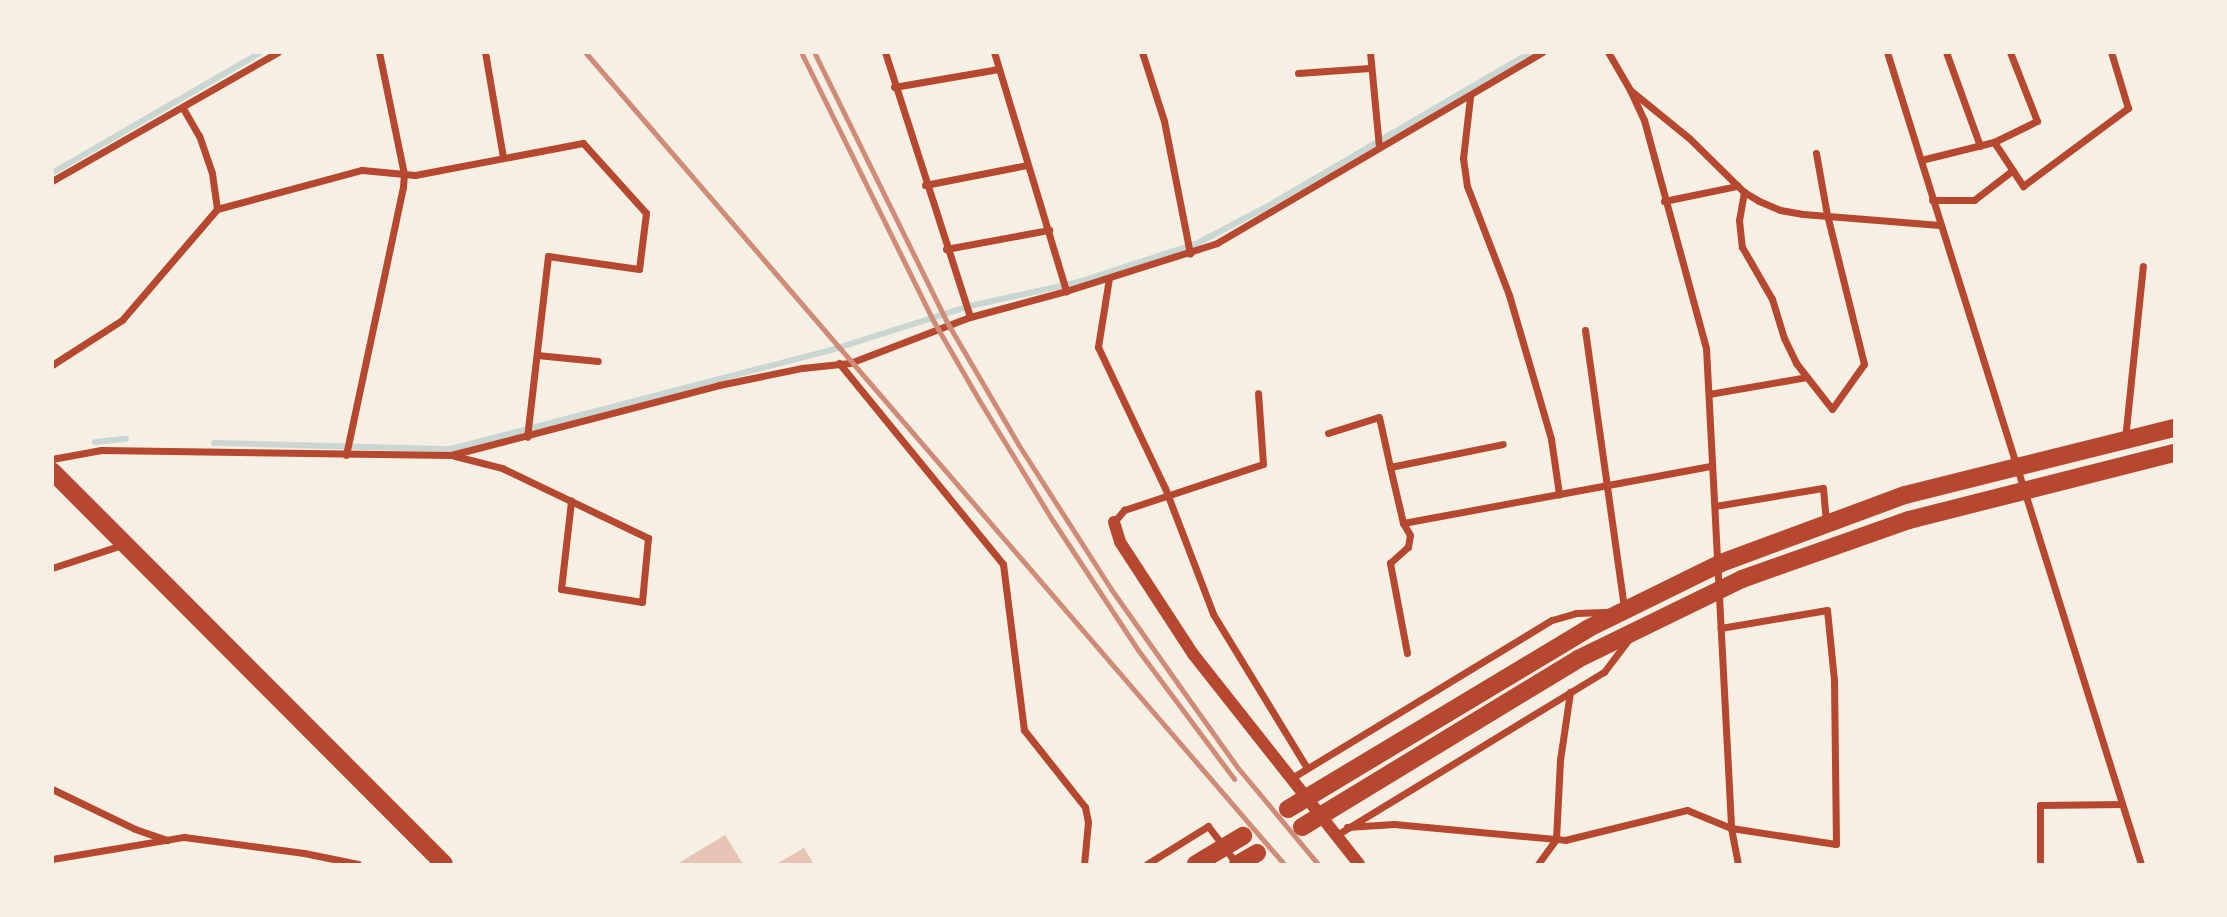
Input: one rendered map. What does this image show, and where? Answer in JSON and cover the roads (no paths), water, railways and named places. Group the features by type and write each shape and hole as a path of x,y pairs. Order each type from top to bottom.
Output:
{"main road":[{"path":"1288,809 1621,611 1718,564 1905,495 2017,465 2175,428"},
{"path":"1302,827 1578,659 1719,589 1843,541 2025,489 2175,453"},
{"path":"52,471 444,864"},
{"path":"1196,864 1244,836"},
{"path":"1238,864 1257,853"}],"street":[{"path":"52,181 278,52"},
{"path":"347,449 404,174 379,52"},
{"path":"485,52 503,157"},
{"path":"885,52 925,185 968,310"},
{"path":"994,52 1065,287"},
{"path":"1142,52 1166,131 1188,248"},
{"path":"1370,52 1377,143"},
{"path":"451,455 528,431 719,385 850,363 968,310 1109,278 1244,229 1377,143 1470,97 1542,52"},
{"path":"1608,52 1644,120 1706,348 1731,828 1738,864"},
{"path":"1887,52 2141,864"},
{"path":"1946,52 1980,146"},
{"path":"1921,160 1994,142 2036,121 2010,52"},
{"path":"1994,142 2023,186 2128,108 2111,52"},
{"path":"1298,73 1370,68"},
{"path":"894,87 998,69"},
{"path":"1630,90 1689,138 1744,192 1780,210 1940,225"},
{"path":"1470,97 1463,158 1466,186 1509,295 1551,439 1559,494"},
{"path":"183,108 200,136 212,173 217,209"},
{"path":"52,365 122,320 217,209 362,170 404,174 458,167 583,143 646,213 639,269 548,256 528,431"},
{"path":"1744,192 1738,220 1742,247 1772,299 1784,338 1807,377 1832,410 1864,364 1826,215 1816,153"},
{"path":"925,185 1027,165"},
{"path":"1933,200 1974,200 2013,170"},
{"path":"1664,201 1737,186"},
{"path":"946,249 1049,230"},
{"path":"2124,440 2143,266"},
{"path":"1109,278 1098,347 1167,495 1213,614 1307,768"},
{"path":"1291,781 1307,768 1552,620 1576,613 1621,611 1608,485 1586,330"},
{"path":"537,355 598,361"},
{"path":"839,363 1003,564 1024,730 1085,807 1088,822 1084,864"},
{"path":"1709,394 1807,377"},
{"path":"1258,393 1263,464 1124,510 1114,522 1120,542 1193,654 1359,864"},
{"path":"1328,433 1379,417 1403,523 1410,535 1408,547 1390,563 1407,653"},
{"path":"1390,467 1503,444"},
{"path":"52,459 101,450 347,449 451,455 502,468 571,501 648,538 642,602 561,589 571,501"},
{"path":"1403,523 1713,466"},
{"path":"1715,506 1823,488 1826,522"},
{"path":"52,568 125,544"},
{"path":"1347,827 1394,824 1565,840 1688,810 1731,828 1836,844 1834,680 1827,610 1721,628"},
{"path":"1333,833 1604,672 1624,649 1629,632"},
{"path":"1538,864 1556,839 1560,760 1570,692"},
{"path":"52,789 135,830 168,840"},
{"path":"2040,864 2040,805 2122,804"},
{"path":"1147,864 1208,826 1238,864"},
{"path":"52,859 184,837 304,853 358,864"}],"waterway":[{"path":"52,173 262,52"},
{"path":"214,443 451,449 831,350 970,306 1075,283 1196,244 1268,206 1532,52"},
{"path":"95,442 126,439"}],"railway":[{"path":"585,52 1284,864"},
{"path":"801,52 934,322 979,400 1053,521 1138,650 1234,779"},
{"path":"814,52 948,324 1018,444 1111,589 1178,684 1238,768 1318,864"}]}
